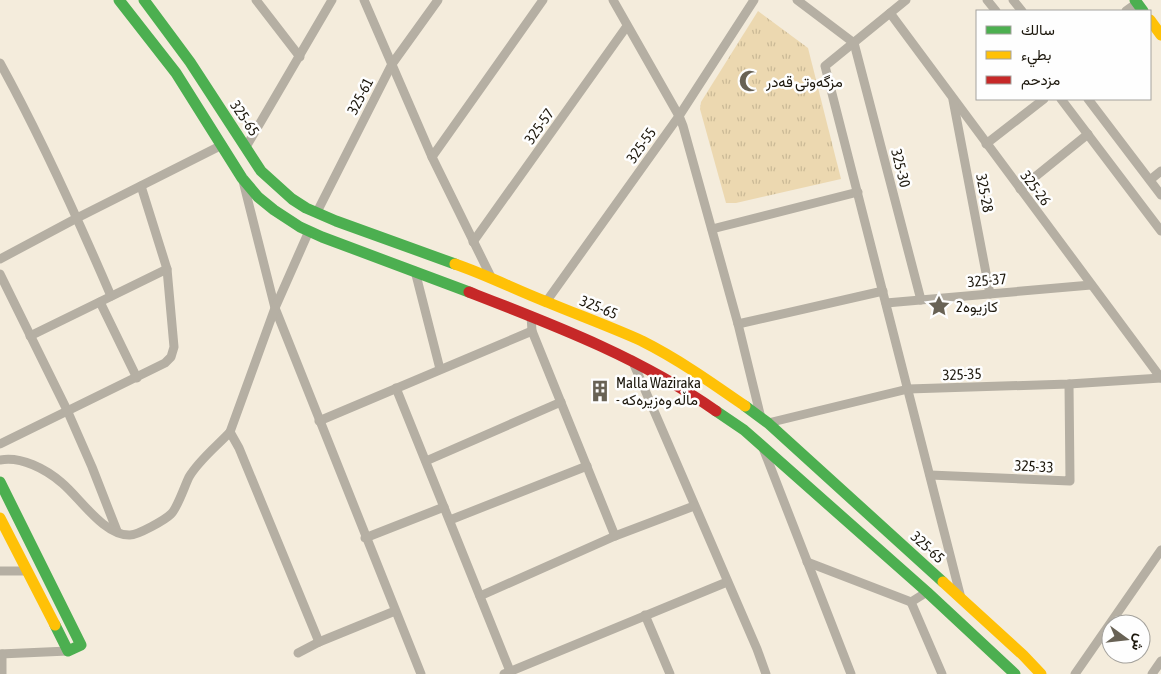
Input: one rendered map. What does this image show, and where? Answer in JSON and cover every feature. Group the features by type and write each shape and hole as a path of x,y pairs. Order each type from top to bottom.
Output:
{"street":[{"path":"119,0 176,73 242,178 274,210 309,231 531,316 632,360 726,417 761,445 927,592 1014,674"},
{"name":"325-65","path":"144,0 190,62 261,170 280,189 306,208 336,221 491,277 546,302 644,342 724,391 764,420 961,598 1041,674"},
{"path":"256,0 300,57"},
{"path":"246,147 332,0"},
{"path":"364,0 432,157 491,277"},
{"name":"325-61","path":"317,212 392,64 438,0"},
{"path":"432,157 543,0"},
{"path":"612,0 679,116 764,420"},
{"name":"325-55","path":"546,302 679,116 754,0"},
{"path":"797,0 854,43"},
{"path":"906,0 825,66 961,598"},
{"path":"987,0 995,10"},
{"path":"1013,0 1021,10"},
{"name":"325-26","path":"890,13 1161,378"},
{"path":"1151,21 1161,34"},
{"name":"325-57","path":"473,242 627,26"},
{"name":"325-30","path":"854,43 921,300"},
{"path":"176,73 190,62"},
{"path":"0,63 30,119 77,218 111,296"},
{"name":"325-28","path":"952,98 990,294"},
{"path":"986,144 1043,100"},
{"path":"1062,100 1161,232"},
{"path":"1089,100 1161,195"},
{"path":"1020,189 1088,134"},
{"path":"0,259 222,145"},
{"path":"1150,180 1161,171"},
{"path":"242,178 275,308 365,538 421,674"},
{"path":"0,444 67,410 137,378 171,358 174,347 167,269 141,186"},
{"path":"712,229 858,192"},
{"path":"0,460 10,458 29,462 62,482 98,520 117,531 131,535 172,514 190,476 230,432 275,308 309,231"},
{"path":"30,336 167,269"},
{"path":"415,271 440,369"},
{"path":"0,274 67,410 117,531"},
{"name":"325-37","path":"886,303 1091,285"},
{"path":"738,324 883,291"},
{"path":"100,302 137,378"},
{"path":"531,316 532,331 616,536"},
{"path":"590,341 598,322"},
{"path":"319,421 532,331"},
{"path":"632,360 757,649 766,674"},
{"name":"325-35","path":"764,420 908,389 1069,384 1161,378"},
{"name":"325-33","path":"930,475 1070,481 1069,384"},
{"path":"396,388 480,596 507,673 727,582"},
{"path":"426,461 561,402"},
{"path":"230,432 243,458 319,642"},
{"path":"761,445 851,674"},
{"path":"450,520 587,466"},
{"path":"0,482 81,645 68,651 1,654 2,674"},
{"path":"480,596 616,536 694,506"},
{"path":"365,538 444,507"},
{"path":"0,518 68,651"},
{"path":"8,534 22,527"},
{"path":"1075,674 1161,550"},
{"path":"807,562 911,602 942,674"},
{"path":"0,571 26,571"},
{"path":"911,602 927,592"},
{"path":"298,653 319,642 395,611"},
{"path":"646,615 670,674"},
{"path":"1152,674 1161,661"}],"green space":[{"path":"758,11 808,48 841,179 736,203 726,203 700,109 701,102"}],"traffic: fast":[{"path":"119,0 176,73 242,178 258,197 300,227 322,237 469,292"},
{"path":"144,0 190,62 261,171 292,199 306,208 336,221 455,264"},
{"path":"1135,0 1142,10"},
{"path":"745,406 768,423 943,582"},
{"path":"716,411 744,430 927,592 1015,674"},
{"path":"0,482 81,645 68,651 55,625"}],"traffic: slow":[{"path":"1151,21 1161,35"},
{"path":"455,264 642,341 682,363 745,406"},
{"path":"0,518 55,625"},
{"path":"943,582 1023,655 1041,674"}],"traffic: jam":[{"path":"469,292 596,344 658,375 716,411"}],"place":[{"name":"مزگەوتی قەدر","path":"750,81"},
{"name":"كازيوه2","path":"939,306"},
{"name":"Malla Waziraka - ماڵە وەزیرەکە","path":"600,391"}]}
